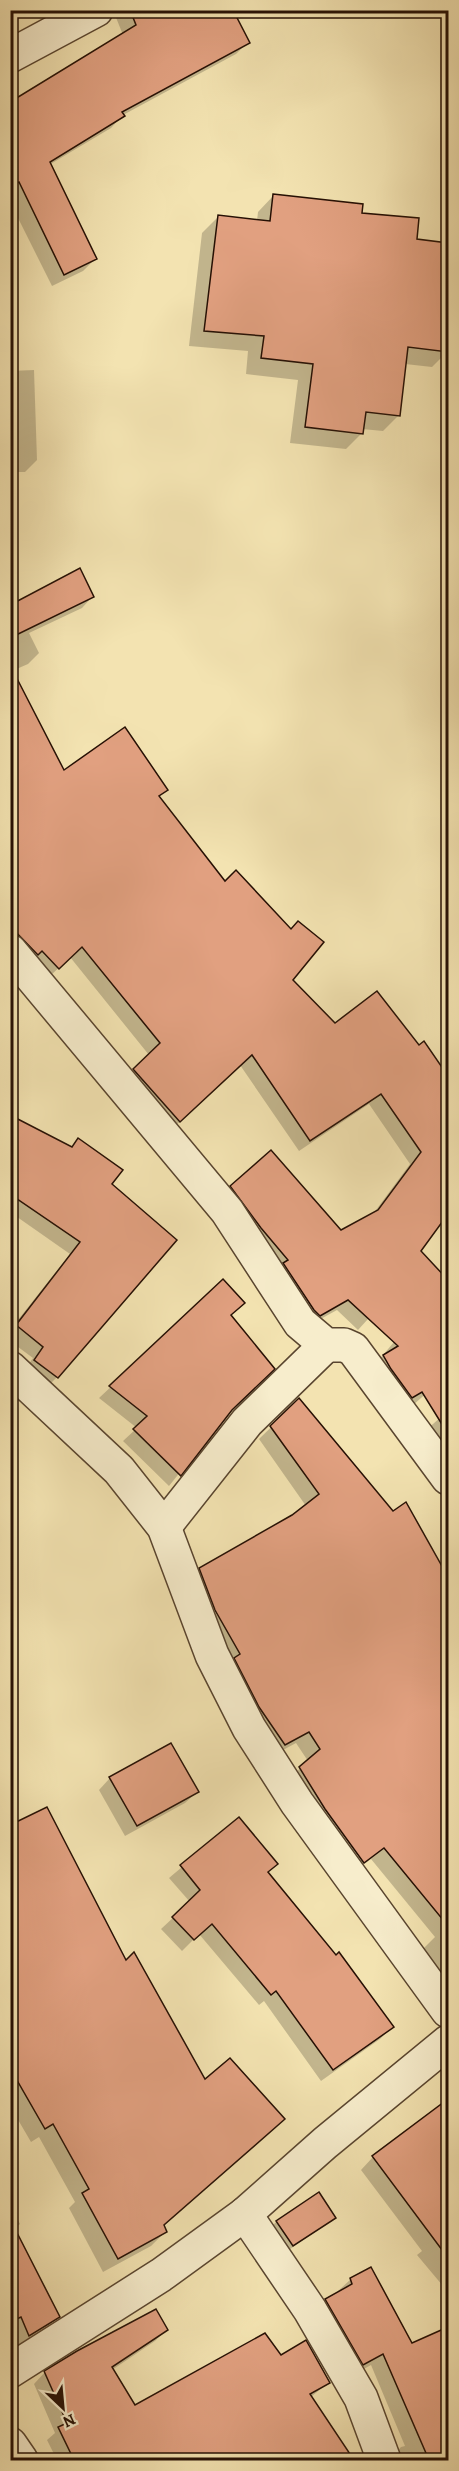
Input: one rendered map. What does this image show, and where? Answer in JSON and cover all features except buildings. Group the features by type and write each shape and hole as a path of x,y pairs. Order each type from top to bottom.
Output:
{"street":[{"path":"10,57 96,10"},
{"path":"10,951 227,1211 300,1323 326,1345 344,1345 353,1349 448,1478"},
{"path":"164,1527 247,1422 326,1345"},
{"path":"10,1368 119,1470 164,1527 212,1655 249,1728 297,1803 448,2011"},
{"path":"10,2371 161,2275 245,2214 325,2143 448,2042"},
{"path":"245,2214 310,2310 361,2398 384,2460"},
{"path":"10,2444 21,2460"}]}
